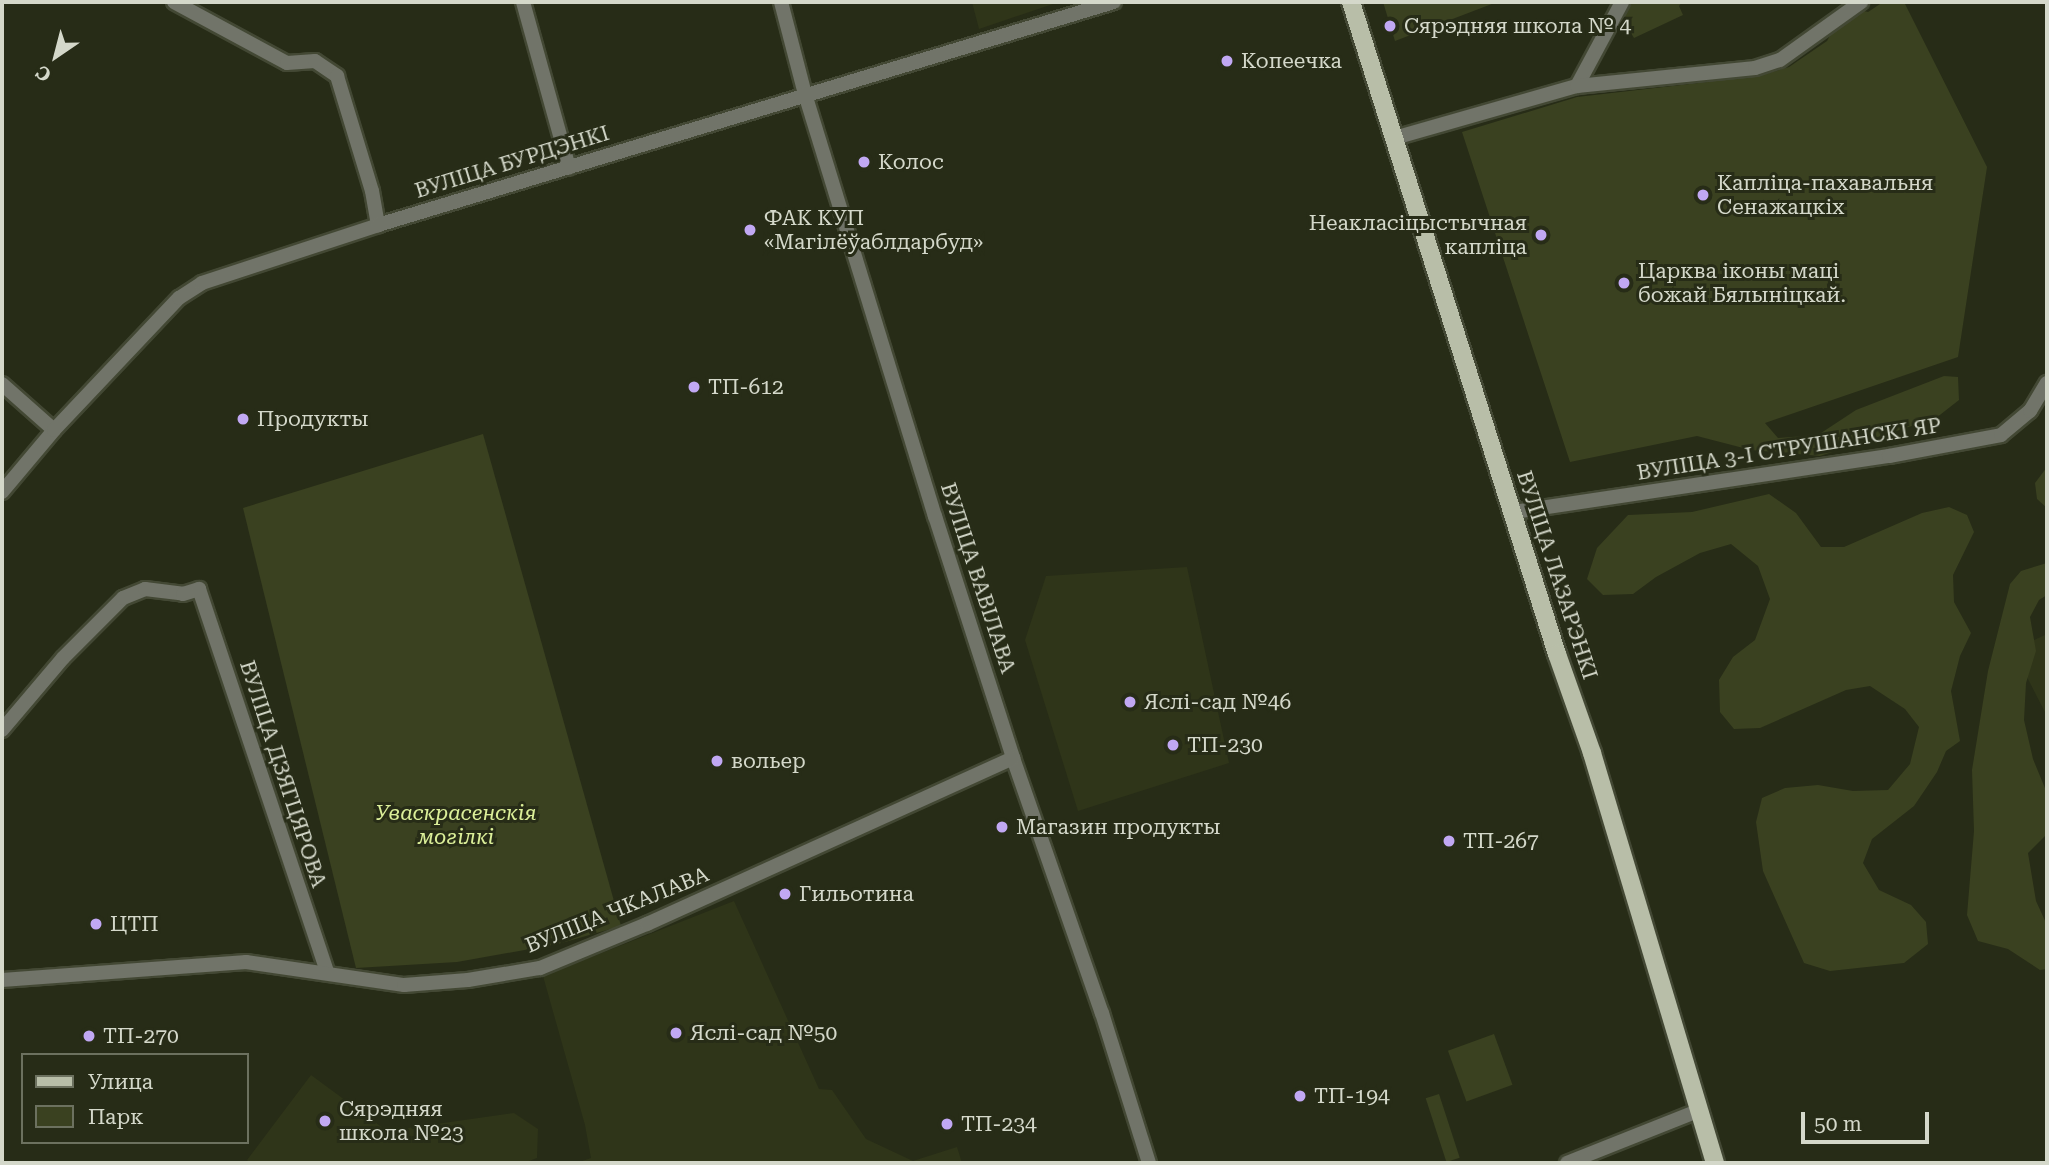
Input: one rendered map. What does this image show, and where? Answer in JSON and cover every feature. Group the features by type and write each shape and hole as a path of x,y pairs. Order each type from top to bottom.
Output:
{"main road":[{"name":"ВУЛІЦА ЛАЗАРЭНКІ","path":"1351,2 1592,753 1715,1163"}],"street":[{"path":"174,2 288,63 315,61 337,76 372,191 379,225"},
{"path":"523,2 569,168"},
{"name":"ВУЛІЦА ВАВІЛАВА","path":"780,2 806,94 1013,758 1102,1013 1149,1163"},
{"name":"ВУЛІЦА БУРДЭНКІ","path":"2,492 54,430 178,298 202,283 379,225 1114,2"},
{"path":"1577,86 1622,2"},
{"path":"1394,138 1577,86 1755,68 1780,60 1861,2"},
{"name":"ВУЛІЦА 3-І СТРУШАНСКІ ЯР","path":"1514,512 1889,456 2001,435 2030,411 2047,383"},
{"path":"2,384 54,430"},
{"name":"ВУЛІЦА ДЗЯГЦЯРОВА","path":"2,730 63,658 123,598 145,589 183,594 199,589 327,972"},
{"name":"ВУЛІЦА ЧКАЛАВА","path":"2,980 246,962 404,985 468,980 540,968 647,924 1013,758"},
{"path":"1567,1163 1698,1111"}],"shaded area":[{"path":"972,2 1059,2 979,29"},
{"name":"Яслі-сад №46","path":"1187,567 1229,763 1078,811 1025,640 1046,576"},
{"path":"2047,634 2047,716 2013,650"},
{"name":"Яслі-сад №50","path":"734,901 819,1089 832,1090 866,1139 913,1161 957,1147 962,1163 576,1163 591,1158 585,1125 543,976"},
{"name":"Сярэдняя школа №23","path":"311,1075 387,1131 514,1113 538,1129 537,1158 524,1163 250,1163 247,1160"}],"green space":[{"path":"1383,2 1497,2 1395,41"},
{"path":"1612,2 1682,2 1679,6 1683,15 1634,38"},
{"path":"1883,2 1904,2 1987,167 1958,357 1765,423 1778,438 1818,435 1856,410 1944,376 1958,377 1959,400 1936,418 1820,456 1751,450 1697,436 1570,462 1462,132 1577,97 1759,76 1789,67 1827,41 1833,30 1860,10 1868,12"},
{"name":"Уваскрасенскія могілкі","path":"483,434 621,926 558,944 457,962 356,968 243,508"},
{"path":"2047,467 2047,508 2037,499 2035,483"},
{"path":"1769,494 1796,513 1821,547 1844,547 1922,513 1949,507 1967,515 1974,532 1953,575 1954,602 1971,633 1960,656 1951,691 1960,741 1946,751 1937,772 1914,806 1872,839 1863,863 1879,890 1911,905 1926,922 1928,944 1904,963 1830,971 1804,963 1763,871 1756,822 1762,798 1785,788 1818,785 1853,791 1888,790 1910,764 1919,727 1905,709 1870,686 1846,690 1760,728 1734,729 1720,712 1719,680 1733,657 1755,640 1770,599 1758,566 1731,544 1700,553 1656,577 1633,594 1603,595 1587,579 1597,548 1628,515 1692,512"},
{"path":"2047,563 2047,595 2039,600 2030,617 2036,651 2026,683 2024,720 2033,759 2047,793 2047,834 2028,853 2036,901 2047,925 2047,969 2040,970 2008,949 1978,941 1967,915 1974,831 1972,770 1988,671 2010,584 2021,571"},
{"path":"1494,1034 1512,1085 1466,1102 1448,1051"},
{"path":"1439,1094 1460,1158 1446,1162 1426,1098"}],"place":[{"name":"Сярэдняя школа № 4","path":"1390,26"},
{"name":"Копеечка","path":"1227,61"},
{"name":"Колос","path":"864,162"},
{"name":"Капліца-пахавальня Сенажацкіх","path":"1703,195"},
{"name":"ФАК КУП «Магілёўаблдарбуд»","path":"750,230"},
{"name":"Неакласіцыстычная капліца","path":"1541,235"},
{"name":"Царква іконы маці божай Бялыніцкай.","path":"1624,283"},
{"name":"ТП-612","path":"694,387"},
{"name":"Продукты","path":"243,419"},
{"name":"Яслі-сад №46","path":"1130,702"},
{"name":"ТП-230","path":"1173,745"},
{"name":"вольер","path":"717,761"},
{"name":"Магазин продукты","path":"1002,827"},
{"name":"ТП-267","path":"1449,841"},
{"name":"Гильотина","path":"785,894"},
{"name":"ЦТП","path":"96,924"},
{"name":"Яслі-сад №50","path":"676,1033"},
{"name":"ТП-270","path":"89,1036"},
{"name":"ТП-194","path":"1300,1096"},
{"name":"Сярэдняя школа №23","path":"325,1121"},
{"name":"ТП-234","path":"947,1124"}]}
